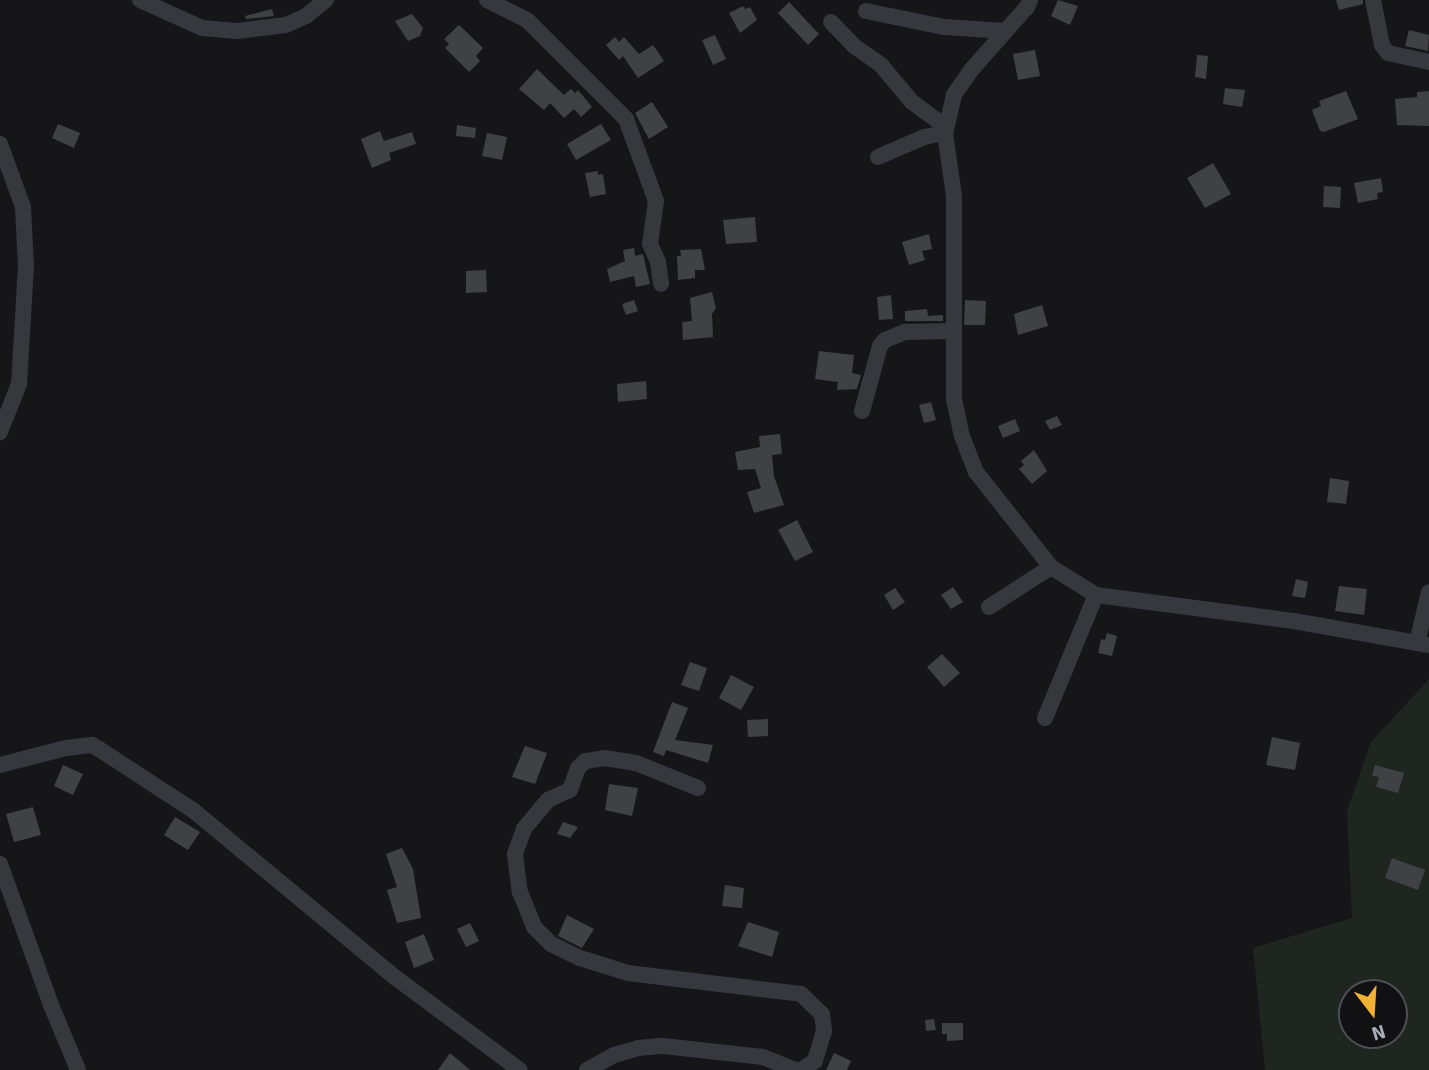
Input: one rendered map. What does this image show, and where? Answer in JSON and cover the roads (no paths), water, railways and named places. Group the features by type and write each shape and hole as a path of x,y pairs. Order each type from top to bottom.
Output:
{"street":[{"path":"139,0 202,28 237,31 286,25 306,16 326,0"},
{"path":"487,0 527,20 626,119 656,201 650,244 658,262 661,284"},
{"path":"1030,0 972,69 954,95 945,130 954,196 954,399 962,436 976,472 1051,567 1096,595 1294,621 1423,644 1429,592"},
{"path":"1373,0 1382,45 1388,53 1429,62"},
{"path":"866,11 944,27 1006,31"},
{"path":"831,22 854,46 881,65 912,102 945,130"},
{"path":"878,157 945,130"},
{"path":"0,144 23,207 26,266 19,384 0,432"},
{"path":"862,411 885,340 905,332 954,331"},
{"path":"989,607 1051,567"},
{"path":"1045,718 1096,595"},
{"path":"1,764 66,748 92,745 99,749 194,811 396,978 520,1070"},
{"path":"587,1070 614,1055 638,1048 663,1046 763,1057 798,1070 815,1061 824,1031 822,1014 801,993 628,973 580,958 551,944 534,927 520,892 515,854 524,829 548,800 570,790 578,768 585,761 605,758 636,763 698,788"},
{"path":"0,864 51,1005 78,1070"}]}
